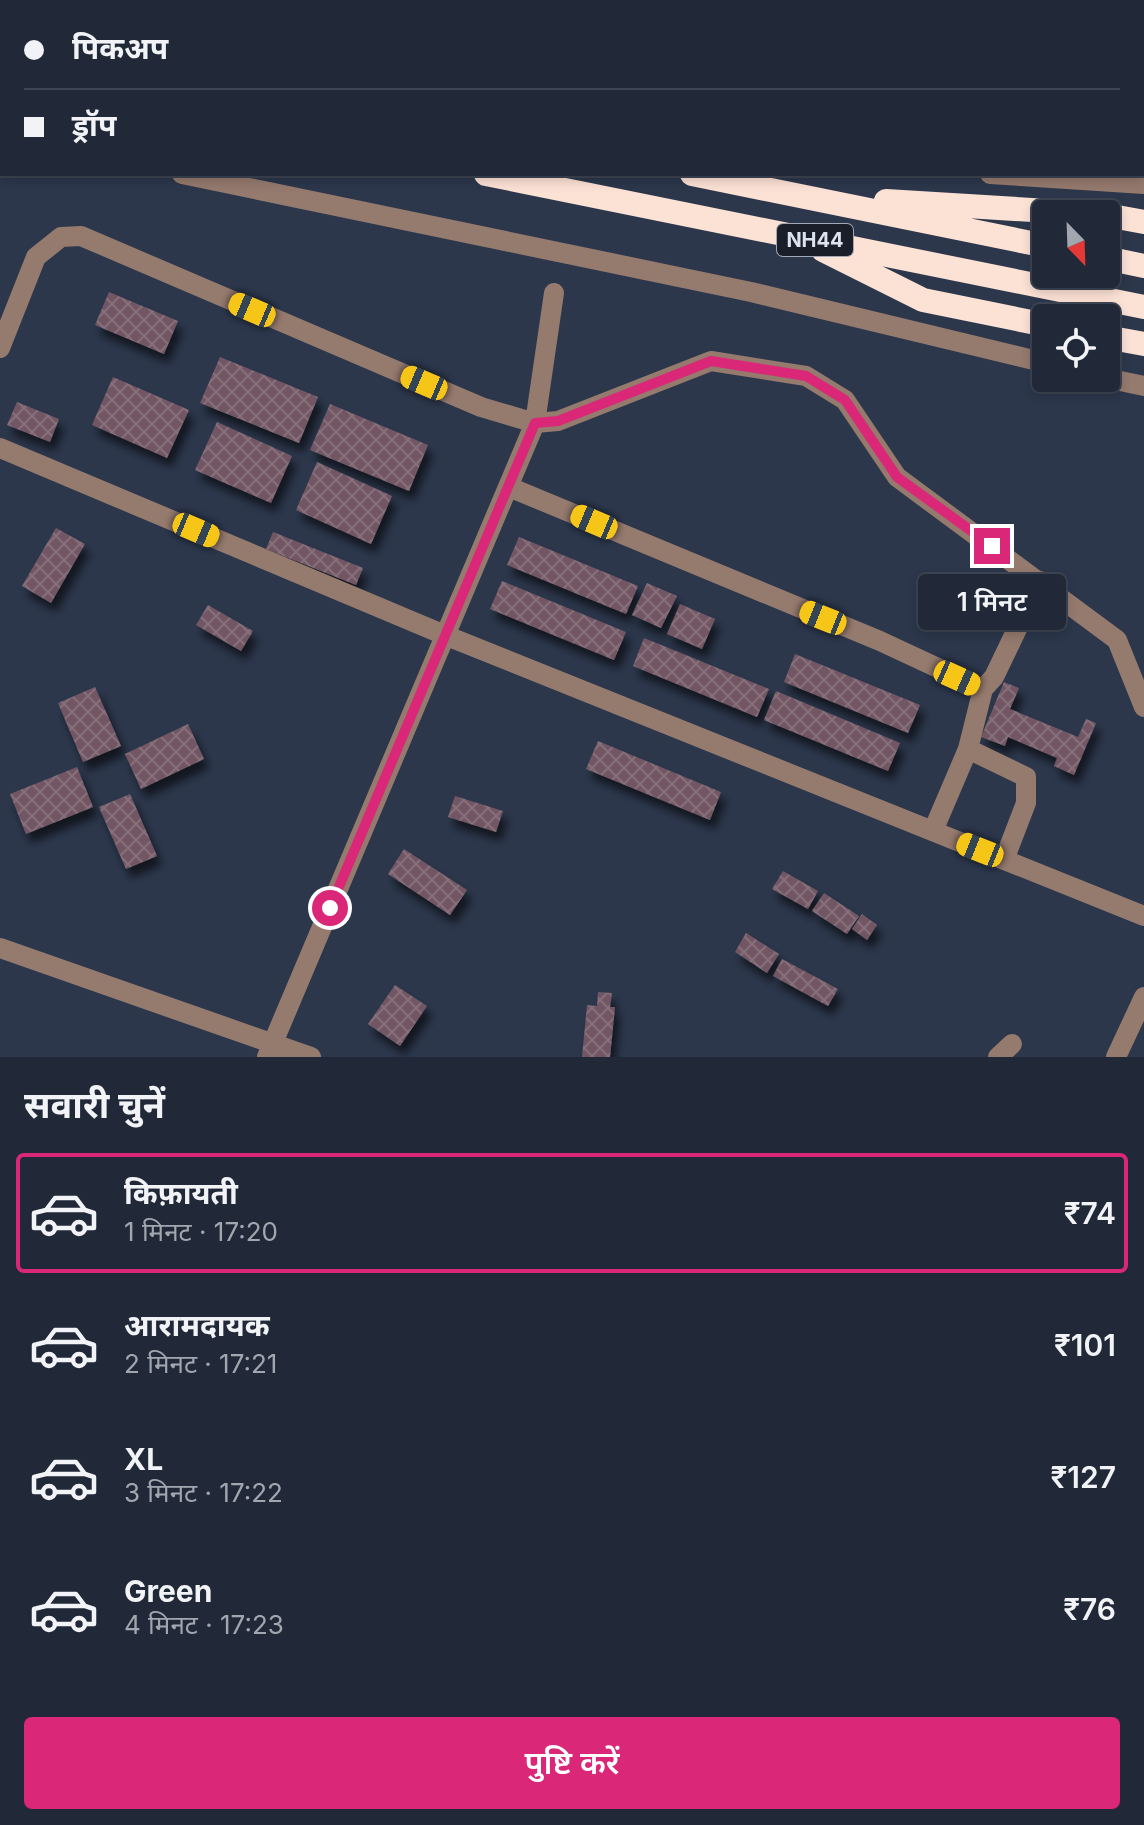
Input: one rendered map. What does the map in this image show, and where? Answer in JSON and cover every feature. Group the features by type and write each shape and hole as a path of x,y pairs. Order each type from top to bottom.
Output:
{"highway":[{"name":"NH44","path":"496,176 1144,307"},
{"name":"NH44","path":"702,176 1032,243"},
{"name":"NH44","path":"796,195 1032,210"},
{"path":"1120,218 1144,222"},
{"name":"NH44","path":"794,236 923,300 1032,322"},
{"path":"1120,261 1144,266"},
{"path":"1120,340 1144,344"}],"street":[{"path":"192,176 751,292 1032,360"},
{"path":"1021,176 1144,184"},
{"path":"0,348 36,257 61,237 81,236 481,407 535,423 558,421 711,361 806,376 845,400 897,477 1117,640 1144,707"},
{"path":"270,1050 535,423 554,293"},
{"path":"1120,381 1144,386"},
{"path":"0,448 447,636 1144,916"},
{"path":"509,487 880,641 983,689"},
{"path":"933,831 968,749 983,689 994,677 1040,581"},
{"path":"968,749 1026,777 1026,803 1004,860"},
{"path":"0,948 270,1050 311,1057"},
{"path":"1116,1057 1144,997"}],"building":[{"path":"109,292 178,321 164,354 95,325"},
{"path":"220,357 318,397 299,443 200,403"},
{"path":"113,377 189,410 167,458 92,425"},
{"path":"17,402 59,419 50,442 7,425"},
{"path":"330,404 428,445 409,491 310,450"},
{"path":"217,422 292,456 271,503 195,470"},
{"path":"317,462 392,496 371,544 296,510"},
{"path":"56,528 85,544 51,603 22,586"},
{"path":"273,532 363,568 356,585 266,549"},
{"path":"519,537 638,586 626,614 507,565"},
{"path":"502,581 626,632 614,660 490,609"},
{"path":"647,583 677,596 661,628 632,615"},
{"path":"680,604 715,619 702,649 667,634"},
{"path":"208,605 253,631 241,651 196,625"},
{"path":"644,638 769,689 757,717 633,666"},
{"path":"795,654 920,705 908,733 784,682"},
{"path":"1004,682 1019,688 1010,709 1078,737 1086,719 1096,723 1074,775 1054,766 1057,758 1008,737 1005,746 981,737"},
{"path":"95,687 121,746 83,762 58,703"},
{"path":"776,691 900,743 888,771 764,720"},
{"path":"188,724 204,759 141,789 125,754"},
{"path":"598,741 721,792 710,820 586,769"},
{"path":"77,767 93,807 26,834 10,794"},
{"path":"130,794 157,856 126,869 99,807"},
{"path":"455,796 503,811 496,832 448,817"},
{"path":"404,849 467,890 450,915 388,874"},
{"path":"783,871 818,891 808,909 772,889"},
{"path":"824,893 859,916 847,934 812,911"},
{"path":"862,914 877,925 867,940 852,929"},
{"path":"746,933 779,954 767,973 735,952"},
{"path":"782,959 838,989 828,1006 773,976"},
{"path":"395,985 427,1006 400,1046 368,1024"},
{"path":"598,992 612,993 610,1007 615,1007 610,1057 582,1057 587,1005 597,1006"}],"route":[{"path":"330,908 535,423 558,421 711,361 806,376 845,400 897,477 992,546"}]}
